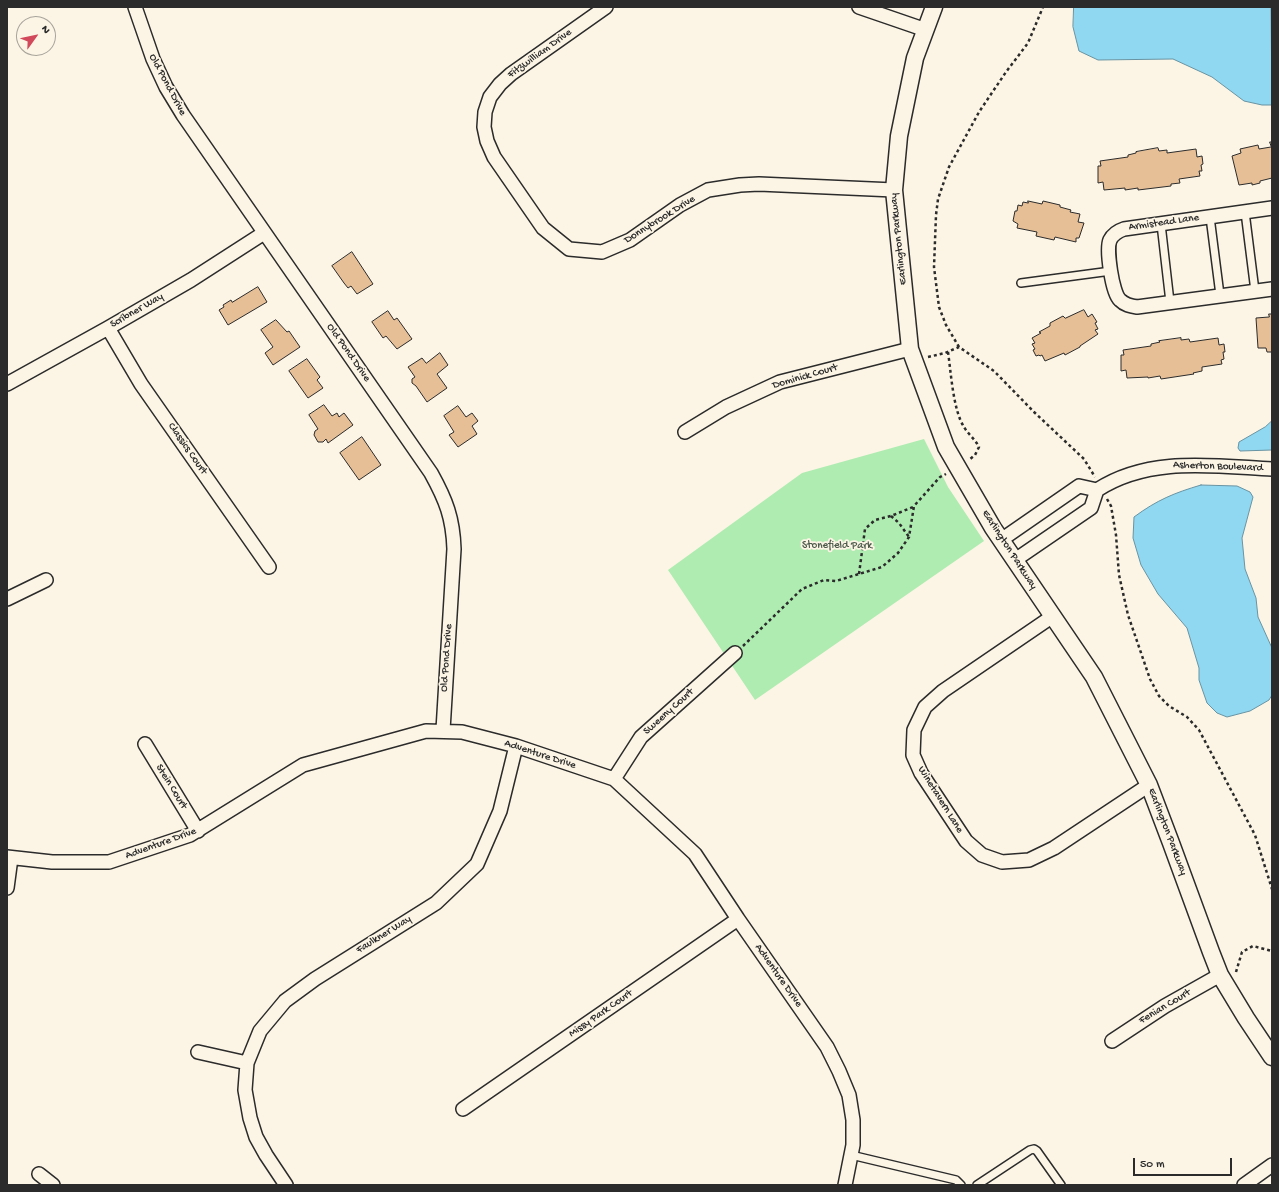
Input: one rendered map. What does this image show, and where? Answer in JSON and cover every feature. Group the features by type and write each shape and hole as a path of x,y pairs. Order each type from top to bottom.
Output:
{"street":[{"name":"Old Pond Drive","path":"136,7 153,59 166,87 183,115 431,473 441,490 454,529 443,730"},
{"name":"Fitzwilliam Drive","path":"485,112 490,97 500,84 511,74 606,7"},
{"path":"859,7 926,30"},
{"name":"Earlington Parkway","path":"934,7 915,58 900,136 894,190 912,355 946,447 1001,540 1094,677 1149,785 1220,975 1272,1057"},
{"name":"Donnybrook Drive","path":"485,112 484,127 487,141 494,157 543,228 569,249 602,252 630,240 680,206 708,190 758,184 894,190"},
{"name":"Armistead Lane","path":"1272,208 1124,229 1116,232 1110,238 1108,246 1114,290 1118,299 1127,305 1137,307 1272,289"},
{"name":"Scribner Way","path":"7,384 191,280 264,233"},
{"name":"Classics Court","path":"108,328 142,384 269,567"},
{"name":"Dominick Court","path":"685,432 726,407 780,382 912,355"},
{"name":"Asherton Boulevard","path":"1099,489 1118,478 1140,471 1168,466 1183,465 1272,469"},
{"path":"1001,540 1080,486 1099,489 1091,508 1015,560"},
{"path":"7,599 46,580"},
{"name":"Winetavern Lane","path":"1053,616 943,691 925,707 914,730 913,755 921,774 966,841 982,855 1002,862 1029,860 1054,848 1149,785"},
{"name":"Sweeny Court","path":"614,779 641,737 735,653"},
{"name":"Adventure Drive","path":"9,858 52,862 109,862 190,835 303,765 426,730 462,732 516,746 614,779 695,854 738,919 827,1047 849,1095 853,1120 853,1145 845,1185"},
{"name":"Stein Court","path":"144,744 198,831"},
{"name":"Faulkner Way","path":"286,1185 256,1137 250,1118 245,1090 247,1063 260,1031 284,1001 314,979 436,904 477,864 500,811 516,746"},
{"path":"7,888 9,858"},
{"name":"Missy Park Court","path":"463,1109 738,919"},
{"name":"Fenian Court","path":"1112,1042 1164,1006 1220,975"},
{"path":"198,1052 247,1063"},
{"path":"1244,1185 1272,1165"},
{"path":"39,1174 53,1185"}],"lane":[{"path":"1245,212 1255,291"},
{"path":"1210,217 1220,296"},
{"path":"1161,224 1170,302"},
{"path":"1021,283 1111,271"},
{"path":"977,1185 1030,1150 1034,1149 1037,1151 1061,1185"},
{"path":"851,1155 956,1180 961,1185"}],"path":[{"path":"1043,7 1028,43 979,112 949,167 938,199 936,215 934,267 939,307 946,326 959,347 994,371 1034,412 1084,459 1099,489 1111,506 1116,535 1119,575 1128,615 1150,679 1159,696 1169,706 1187,717 1199,730 1255,835 1272,889"},
{"path":"912,355 948,352 959,347"},
{"path":"859,574 865,529 875,520 891,516 914,506 940,477 959,468 975,455 979,447 964,427 958,411 952,387 948,352"},
{"path":"735,653 802,590 824,580 836,581 882,567 898,553 909,537 914,506"},
{"path":"891,516 899,523 909,537"},
{"path":"1239,977 1236,971 1242,952 1253,946 1272,951"}],"green space":[{"name":"Stonefield Park","path":"924,439 948,487 984,541 755,700 668,570 802,473"}],"water":[{"path":"1074,7 1271,7 1272,105 1262,105 1244,101 1212,77 1173,59 1098,60 1079,51 1073,27"},
{"path":"1272,421 1272,450 1240,451 1238,448 1239,442 1265,427"},
{"path":"1201,485 1237,486 1250,492 1253,497 1242,538 1245,569 1256,598 1258,617 1272,648 1272,695 1269,700 1250,711 1227,717 1217,713 1207,703 1199,680 1199,668 1187,628 1158,594 1141,565 1133,538 1134,517 1150,506 1166,498"}],"building":[{"path":"1270,142 1272,142 1272,178 1252,185 1252,183 1239,185 1232,156 1241,153 1240,149 1258,145 1259,149 1271,147"},
{"path":"1158,148 1159,151 1167,150 1167,153 1196,149 1197,157 1202,156 1203,164 1201,165 1202,171 1199,171 1200,176 1179,179 1180,183 1171,184 1171,186 1138,190 1138,188 1125,190 1125,188 1104,190 1103,182 1098,183 1098,166 1101,166 1100,161 1128,157 1128,155 1136,152"},
{"path":"1028,201 1042,204 1043,201 1060,205 1060,207 1071,210 1070,212 1080,214 1078,222 1084,223 1079,238 1076,238 1076,242 1055,237 1054,240 1036,236 1037,232 1017,228 1018,224 1013,221 1015,211 1017,211 1018,205 1022,206 1023,202 1028,203"},
{"path":"352,252 373,284 357,294 351,286 348,288 332,266"},
{"path":"258,287 267,302 228,325 219,310 224,307 223,305 231,300 232,302"},
{"path":"1084,310 1088,317 1092,314 1097,322 1095,323 1098,329 1095,330 1098,334 1080,347 1065,355 1064,353 1045,361 1042,355 1036,356 1033,350 1035,349 1032,344 1035,343 1032,338 1050,326 1050,323 1063,316 1065,318"},
{"path":"388,311 394,320 397,318 412,339 397,349 386,336 383,338 372,322"},
{"path":"1269,314 1272,314 1272,352 1267,352 1266,348 1258,348 1256,318 1269,317"},
{"path":"276,320 287,332 289,331 300,347 273,365 265,353 273,347 261,330"},
{"path":"1181,338 1181,340 1189,339 1190,342 1218,338 1219,345 1224,344 1225,352 1223,352 1224,359 1221,360 1222,364 1202,367 1202,371 1193,373 1194,374 1161,379 1160,376 1148,378 1127,378 1126,370 1121,371 1121,355 1124,355 1123,350 1151,346 1151,344 1160,342 1159,341"},
{"path":"440,353 448,365 437,374 447,388 427,402 416,386 412,383 412,379 415,377 408,367 422,358 426,363"},
{"path":"307,359 320,377 317,380 323,388 308,398 289,371"},
{"path":"324,405 332,416 337,413 339,417 344,413 353,425 328,443 326,439 323,442 318,442 314,435 315,431 318,429 309,415"},
{"path":"458,406 466,417 472,413 478,421 472,426 477,434 458,447 449,435 454,432 444,416"},
{"path":"362,437 381,465 359,480 340,453"}]}
